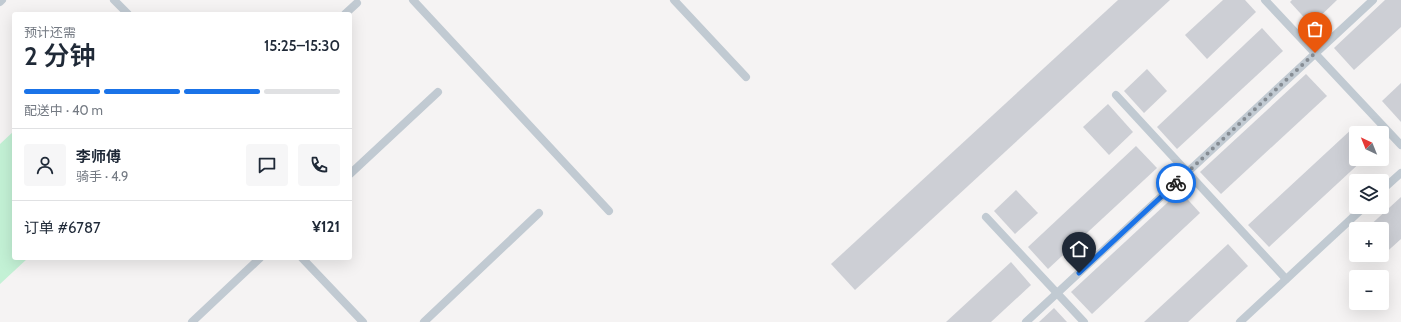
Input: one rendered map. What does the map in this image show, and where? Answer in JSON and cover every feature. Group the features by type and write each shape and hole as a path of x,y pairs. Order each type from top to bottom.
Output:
{"lane":[{"path":"114,0 126,12"},
{"path":"413,0 609,211"},
{"path":"674,0 746,77"},
{"path":"1265,0 1401,145"},
{"path":"1026,322 1373,0"},
{"path":"347,12 357,3"},
{"path":"352,172 438,92"},
{"path":"1116,95 1286,279"},
{"path":"1389,184 1401,173"},
{"path":"424,322 540,213"},
{"path":"1240,322 1356,214"},
{"path":"986,217 1084,322"},
{"path":"192,322 258,260"},
{"path":"304,260 362,322"}],"green space":[{"path":"12,133 12,260 26,260 0,284 0,144"}],"building":[{"path":"1118,0 1170,0 855,290 831,264"},
{"path":"1223,0 1245,0 1256,12 1207,59 1185,35"},
{"path":"1292,0 1337,0 1311,25 1290,2"},
{"path":"1385,0 1401,0 1401,27 1354,70 1334,48"},
{"path":"1262,28 1283,51 1177,149 1157,127"},
{"path":"1147,69 1167,91 1144,113 1124,91"},
{"path":"1306,74 1327,96 1221,194 1200,172"},
{"path":"1401,83 1401,122 1382,101"},
{"path":"1108,104 1133,132 1109,155 1083,127"},
{"path":"1349,132 1349,166 1356,166 1269,247 1248,225"},
{"path":"1136,146 1157,168 1048,269 1028,247"},
{"path":"1016,190 1038,213 1015,234 994,211"},
{"path":"1180,191 1200,213 1092,314 1071,292"},
{"path":"1401,197 1401,239 1389,250 1389,222 1374,222 1382,214 1389,214 1389,208"},
{"path":"1228,244 1248,266 1188,322 1144,322"},
{"path":"1011,262 1031,285 991,322 946,322"},
{"path":"1054,308 1067,322 1039,322"}],"way so far":[{"path":"1176,183 1315,53"}],"route":[{"path":"1079,273 1176,183"}]}
